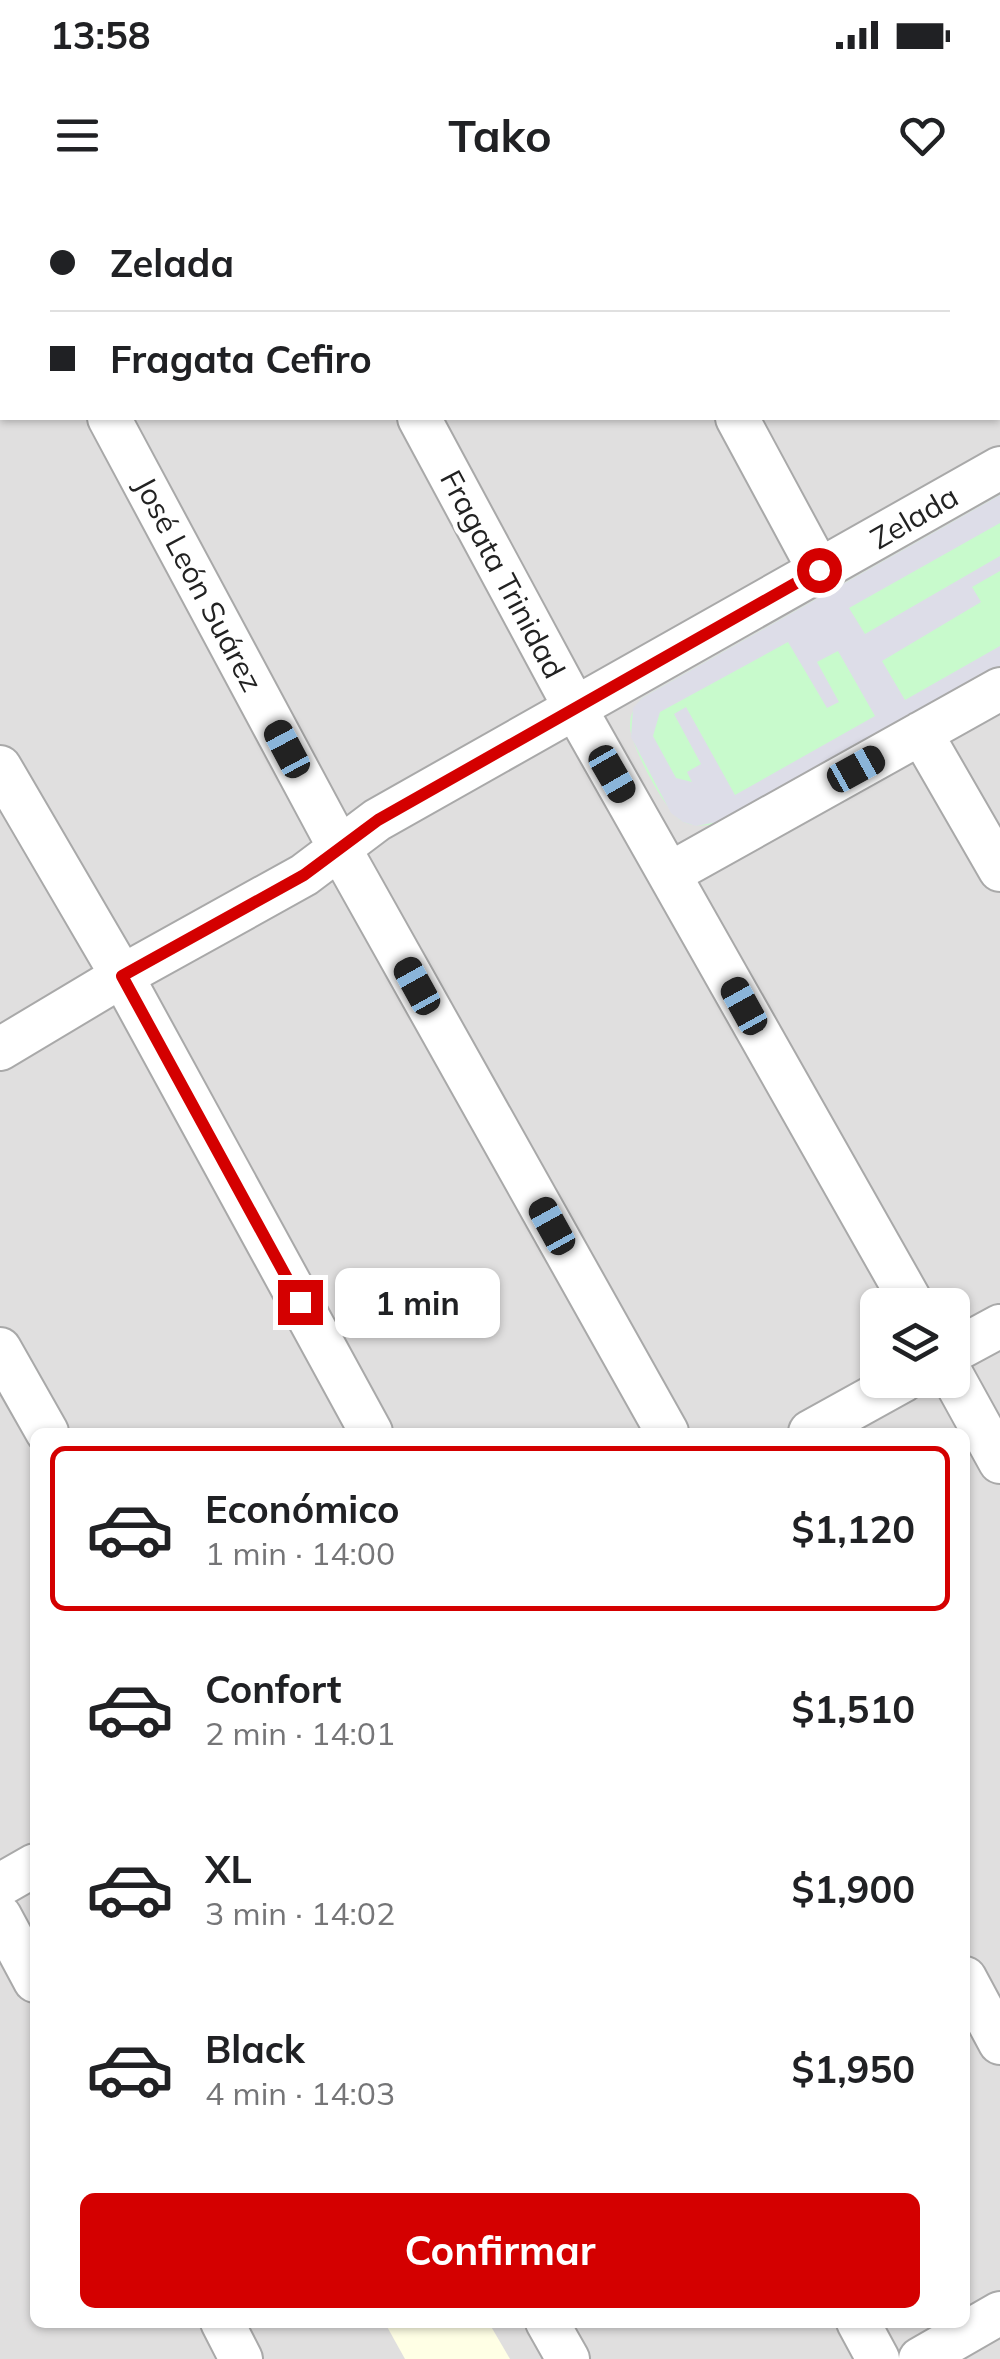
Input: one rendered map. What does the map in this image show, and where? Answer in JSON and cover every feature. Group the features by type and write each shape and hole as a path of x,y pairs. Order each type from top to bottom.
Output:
{"street":[{"name":"José León Suárez","path":"110,420 340,848 666,1428"},
{"name":"Fragata Trinidad","path":"419,420 575,708 904,1288"},
{"path":"738,420 819,570"},
{"name":"Zelada","path":"0,1050 122,976 304,875 378,820 1000,468"},
{"path":"669,874 1000,689"},
{"path":"921,733 1000,870"},
{"path":"0,767 122,976 369,1428"},
{"path":"970,1342 1000,1326"},
{"path":"0,1349 45,1428"},
{"path":"817,1428 871,1398"},
{"path":"965,1398 1000,1462"},
{"path":"0,1884 30,1868"},
{"path":"0,1916 30,1971"},
{"path":"970,1987 1000,2043"},
{"path":"920,2359 1000,2313"},
{"path":"225,2328 242,2359"},
{"path":"550,2328 568,2359"},
{"path":"861,2328 878,2359"}],"shaded area":[{"path":"0,420 1000,420 1000,2359 0,2359"},
{"path":"1000,495 1000,523 849,608 865,634 1000,556 1000,571 972,587 981,602 882,661 905,700 1000,646 1000,669 723,821 696,826 671,813 631,737 633,708 642,698","holes":["788,642 827,708 839,702 817,662 838,651 875,716 735,795 686,707 674,714 701,764 687,772 692,782 676,778 653,736 660,712"]},
{"path":"388,2328 492,2328 510,2359 405,2359"}],"green space":[{"path":"1000,495 1000,669 710,825 686,823 673,813 649,776 631,735 632,714 642,698"}],"route":[{"path":"300,1302 122,976 304,875 378,820 819,570"}]}
